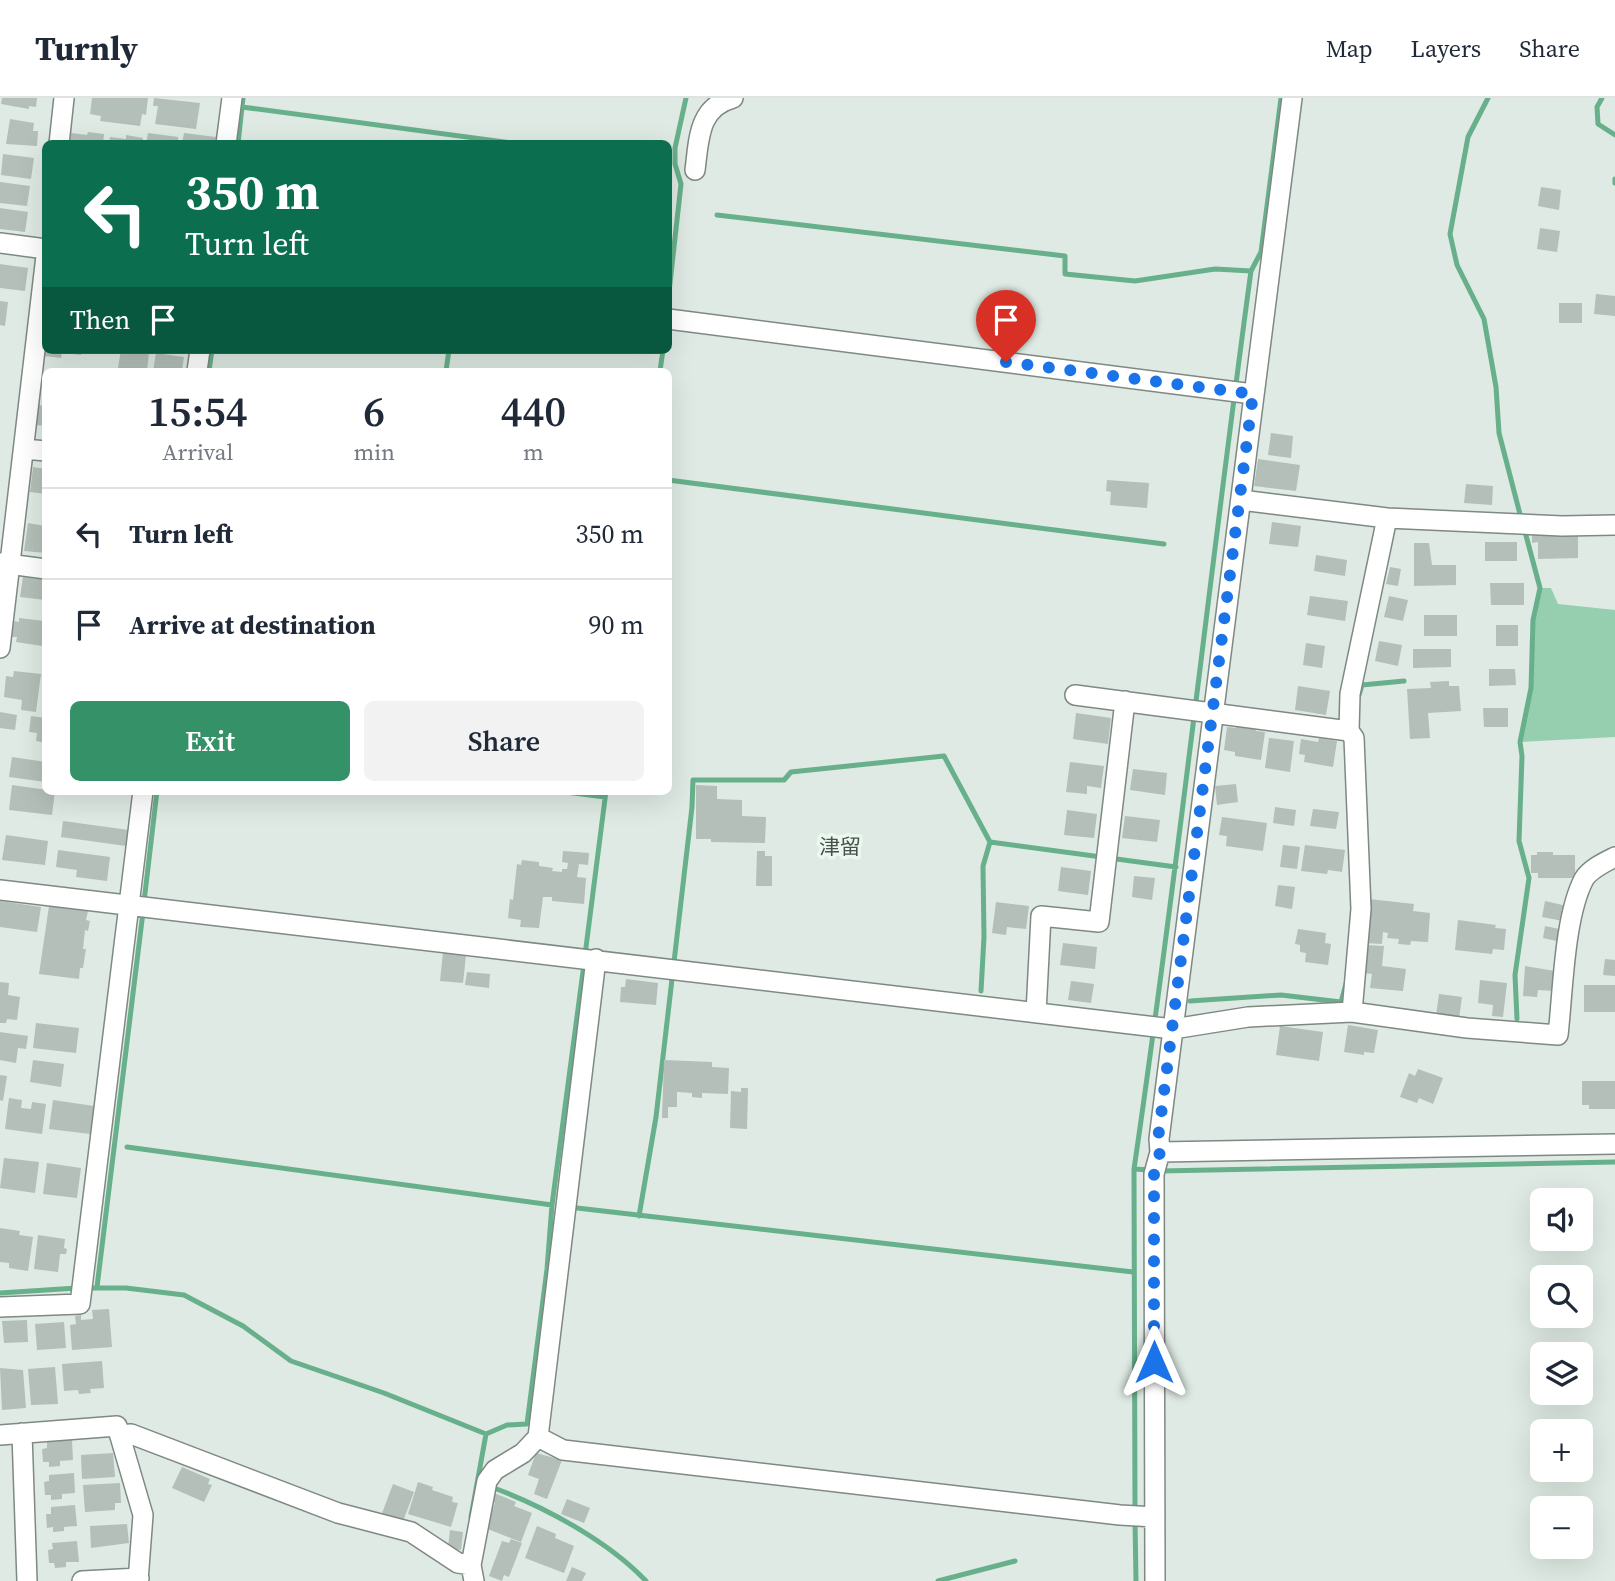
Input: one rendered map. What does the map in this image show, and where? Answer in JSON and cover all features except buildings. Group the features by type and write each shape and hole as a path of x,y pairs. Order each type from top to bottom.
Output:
{"street":[{"path":"59,140 64,98"},
{"path":"227,140 232,98"},
{"path":"696,164 701,125 718,102 733,98"},
{"path":"1155,1581 1156,1163 1164,1028 1202,710 1241,500 1292,98"},
{"path":"0,243 42,248"},
{"path":"0,648 5,564 24,449 42,291"},
{"path":"672,320 1253,394"},
{"path":"24,449 42,451"},
{"path":"1241,500 1387,518 1615,525"},
{"path":"1352,1012 1361,909 1350,694 1387,518"},
{"path":"5,564 42,569"},
{"path":"1075,695 1202,710 1351,735"},
{"path":"1036,1013 1041,916 1099,922 1125,701"},
{"path":"0,1307 80,1304 138,907 143,795"},
{"path":"0,890 1164,1028 1248,1017 1352,1012 1467,1028 1558,1035 1570,928 1578,896 1586,876 1615,857"},
{"path":"120,1435 131,1434 338,1513 411,1532 468,1570 487,1482 495,1470 523,1453 538,1437 588,958"},
{"path":"1156,1163 1615,1144"},
{"path":"0,1435 117,1426 143,1515 139,1580 82,1581"},
{"path":"22,1433 27,1581"},
{"path":"538,1437 563,1450 1155,1517"}],"green space":[{"path":"1540,588 1551,588 1558,604 1615,610 1615,737 1520,742 1531,688 1533,620"}],"waterway":[{"path":"238,140 243,98"},
{"path":"672,265 681,184 675,164 675,148 686,98"},
{"path":"1134,1169 1251,271 1261,252 1281,98"},
{"path":"1488,98 1468,137 1450,234 1457,265 1484,319 1496,387 1499,433 1521,518"},
{"path":"1602,98 1597,107 1598,124 1615,135"},
{"path":"242,107 490,140"},
{"path":"717,215 1065,256 1065,274 1135,281 1215,269 1251,271"},
{"path":"209,368 211,354"},
{"path":"446,368 448,354"},
{"path":"660,368 662,354"},
{"path":"672,481 1164,544"},
{"path":"1517,1019 1515,975 1529,878 1519,841 1522,756 1520,742 1531,688 1533,620 1540,588 1524,528"},
{"path":"1359,695 1362,685 1404,681"},
{"path":"639,1216 656,1117 693,780 784,780 791,772 944,756 990,842 1176,867"},
{"path":"144,902 157,795"},
{"path":"589,795 605,797"},
{"path":"585,955 605,795"},
{"path":"981,991 984,937 983,866 990,842"},
{"path":"97,1287 143,912"},
{"path":"86,1288 126,1288 184,1295 243,1326 291,1361 384,1393 486,1434 507,1425 527,1424 547,1269 552,1205 584,964"},
{"path":"1190,1001 1281,995 1341,1002 1346,984"},
{"path":"127,1147 552,1205"},
{"path":"1160,1171 1615,1162"},
{"path":"1135,1511 1134,1169 1150,1170"},
{"path":"577,1208 1133,1272"},
{"path":"0,1293 77,1288"},
{"path":"471,1517 486,1434"},
{"path":"494,1488 534,1505 595,1539 646,1581"},
{"path":"1135,1521 1136,1581"},
{"path":"938,1581 1015,1561"}],"district":[{"name":"津留","path":"840,846"}],"route":[{"path":"1006,362 1253,394 1158,1139 1160,1152 1155,1164 1154,1362"}]}
